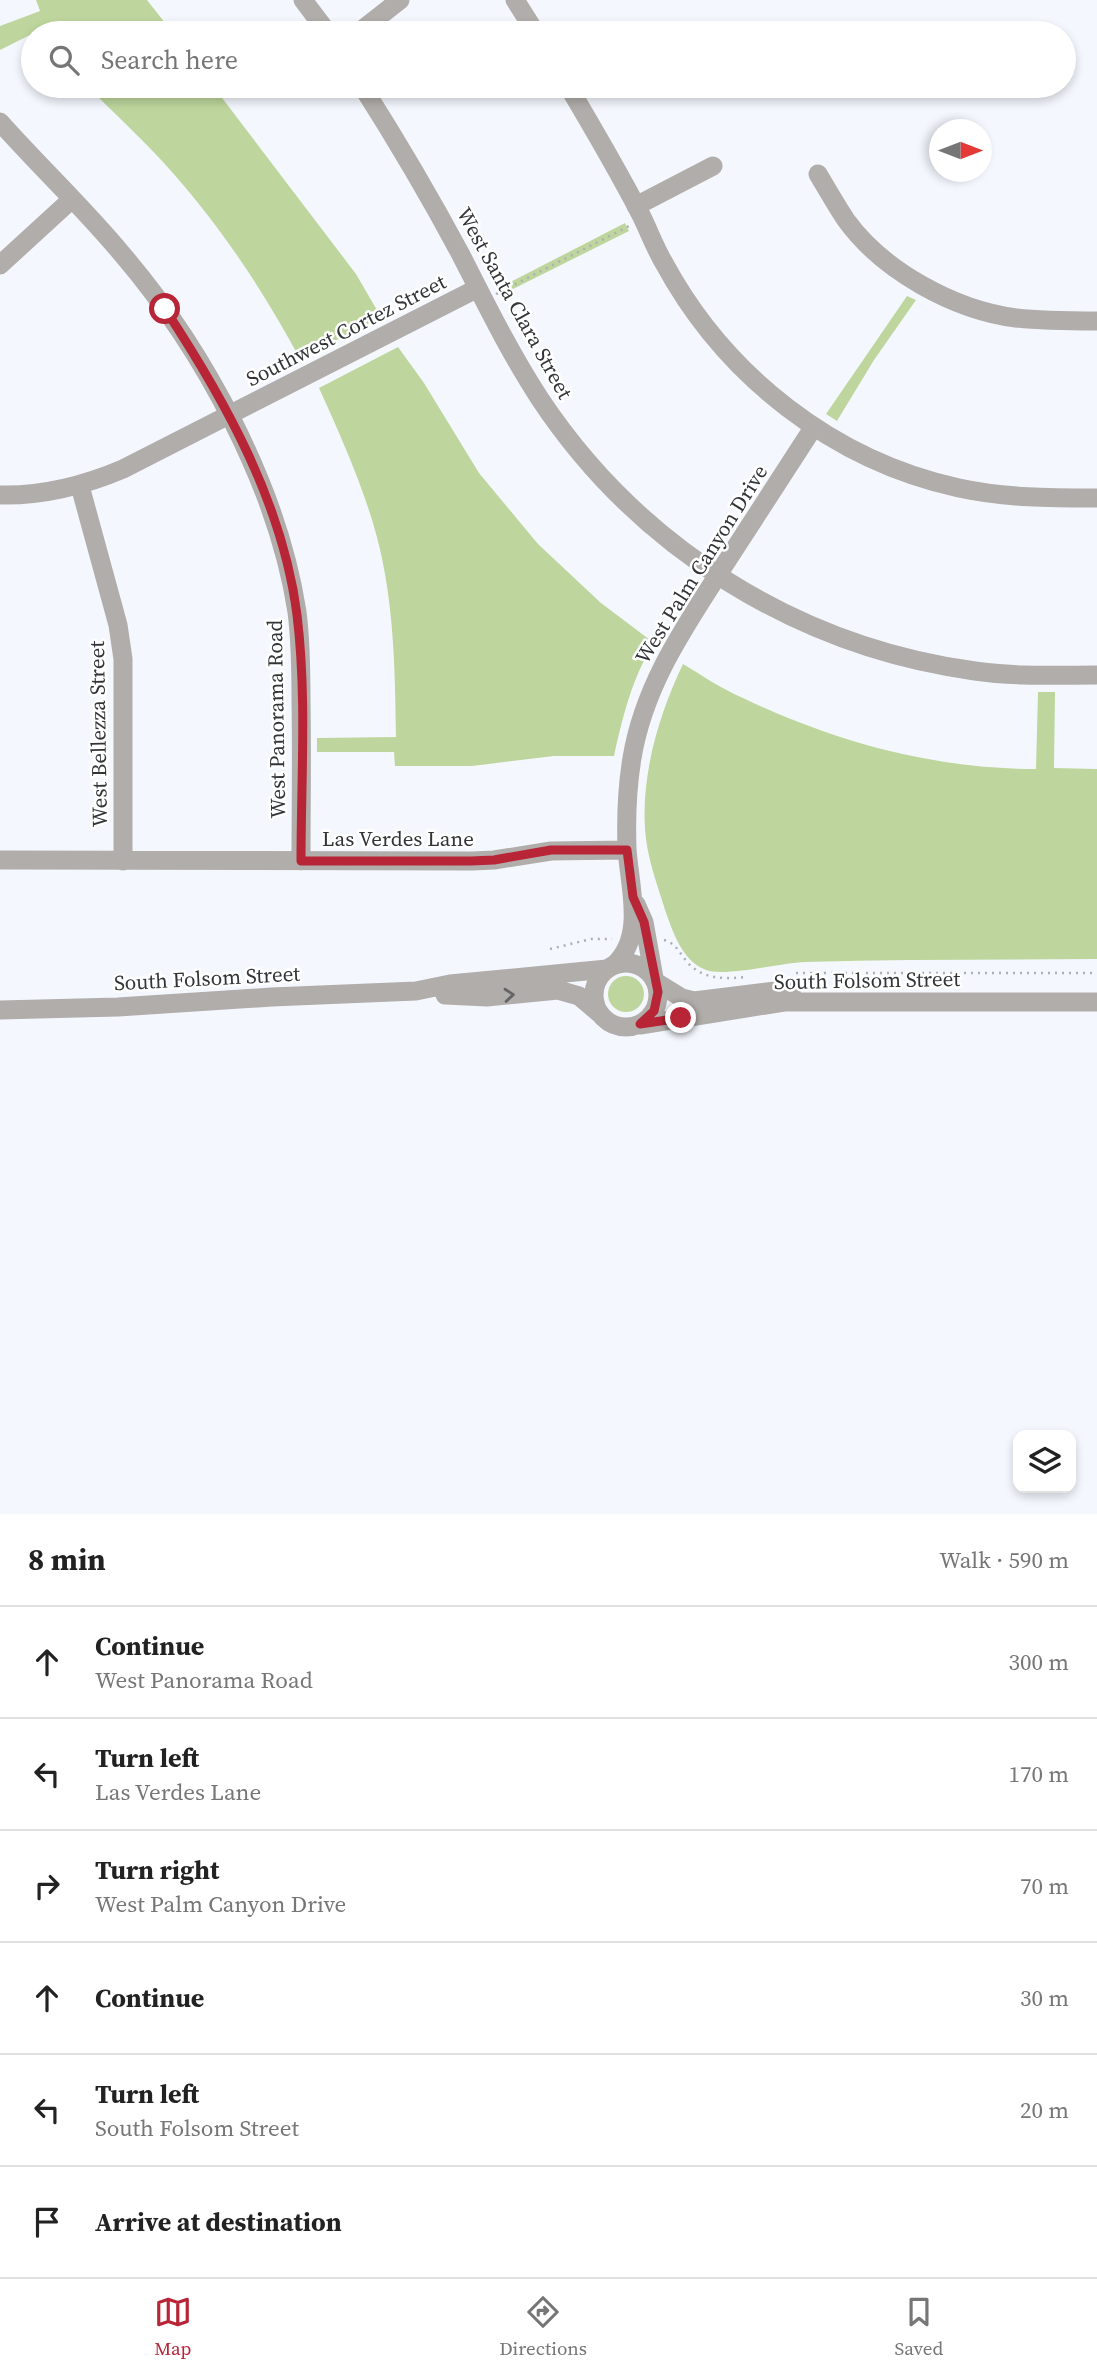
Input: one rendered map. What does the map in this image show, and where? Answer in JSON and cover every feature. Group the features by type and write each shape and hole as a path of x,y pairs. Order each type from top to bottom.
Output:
{"street":[{"path":"303,0 319,21"},
{"path":"373,21 400,0"},
{"path":"515,0 528,21"},
{"name":"West Santa Clara Street","path":"370,98 392,132 511,353 540,398 584,458 634,510 717,577 784,614 834,636 915,661 1011,674 1097,675"},
{"path":"575,98 639,212 664,264 690,304 724,349 753,379 813,428 877,461 959,488 1033,498 1097,498"},
{"name":"West Panorama Road","path":"0,122 124,256 165,309 196,356 229,416 269,506 288,568 301,649 301,861"},
{"path":"639,212 713,166"},
{"path":"818,174 847,222 867,243 905,274 942,296 991,313 1015,318 1097,321"},
{"path":"0,265 72,199"},
{"name":"Southwest Cortez Street","path":"0,495 36,494 80,486 123,469 481,294"},
{"name":"West Palm Canyon Drive","path":"610,967 621,959 630,939 633,897 627,850 626,802 632,756 655,681 676,640 813,428"},
{"name":"West Bellezza Street","path":"80,486 118,625 123,659 123,860"},
{"name":"Las Verdes Lane","path":"0,860 471,861 494,860 551,850 627,850"},
{"name":"West Palm Canyon Drive","path":"633,897 644,922 655,980"},
{"path":"632,963 640,966 655,980 658,992 654,1011 640,1024 618,1027 600,1014 594,995 600,976 610,967 632,963"},
{"name":"South Folsom Street","path":"0,1010 118,1007 416,991 450,984 610,967"},
{"name":"South Folsom Street","path":"655,980 682,998 694,1001 796,989 1097,989"},
{"name":"South Folsom Street","path":"416,991 487,997 558,990 579,996 600,1014"},
{"name":"South Folsom Street","path":"640,1024 784,1002 1097,1002"}],"path":[{"path":"481,294 639,212"},
{"path":"550,949 591,939 619,939"},
{"path":"660,939 669,941 689,964 705,974 723,979 752,976"},
{"path":"792,973 1097,973"}],"green space":[{"path":"36,0 147,0 164,21 21,21 21,40 0,50 0,26 40,11"},
{"path":"99,98 222,98 356,274 381,317 300,359 254,281 220,232 154,152"},
{"path":"625,223 629,231 501,295 497,289"},
{"path":"907,296 916,300 874,360 837,421 826,414"},
{"path":"398,347 424,383 479,473 538,544 601,603 654,643 634,684 614,756 554,756 472,766 395,766 394,752 317,752 317,738 396,737 392,629 380,549 361,489 319,388"},
{"path":"683,664 743,698 813,728 849,740 923,758 998,768 1036,769 1038,692 1055,692 1054,768 1097,769 1097,959 805,962 726,972 715,972 698,966 685,953 671,927 654,875 646,839 645,795 652,749"},
{"path":"626,976 639,981 644,994 639,1007 626,1012 613,1007 608,994 613,981"}],"route":[{"path":"165,309 196,356 235,428 265,495 291,578 301,649 301,861 471,861 494,860 551,850 627,850 633,897 644,922 658,992 654,1011 640,1024 681,1018"}]}
